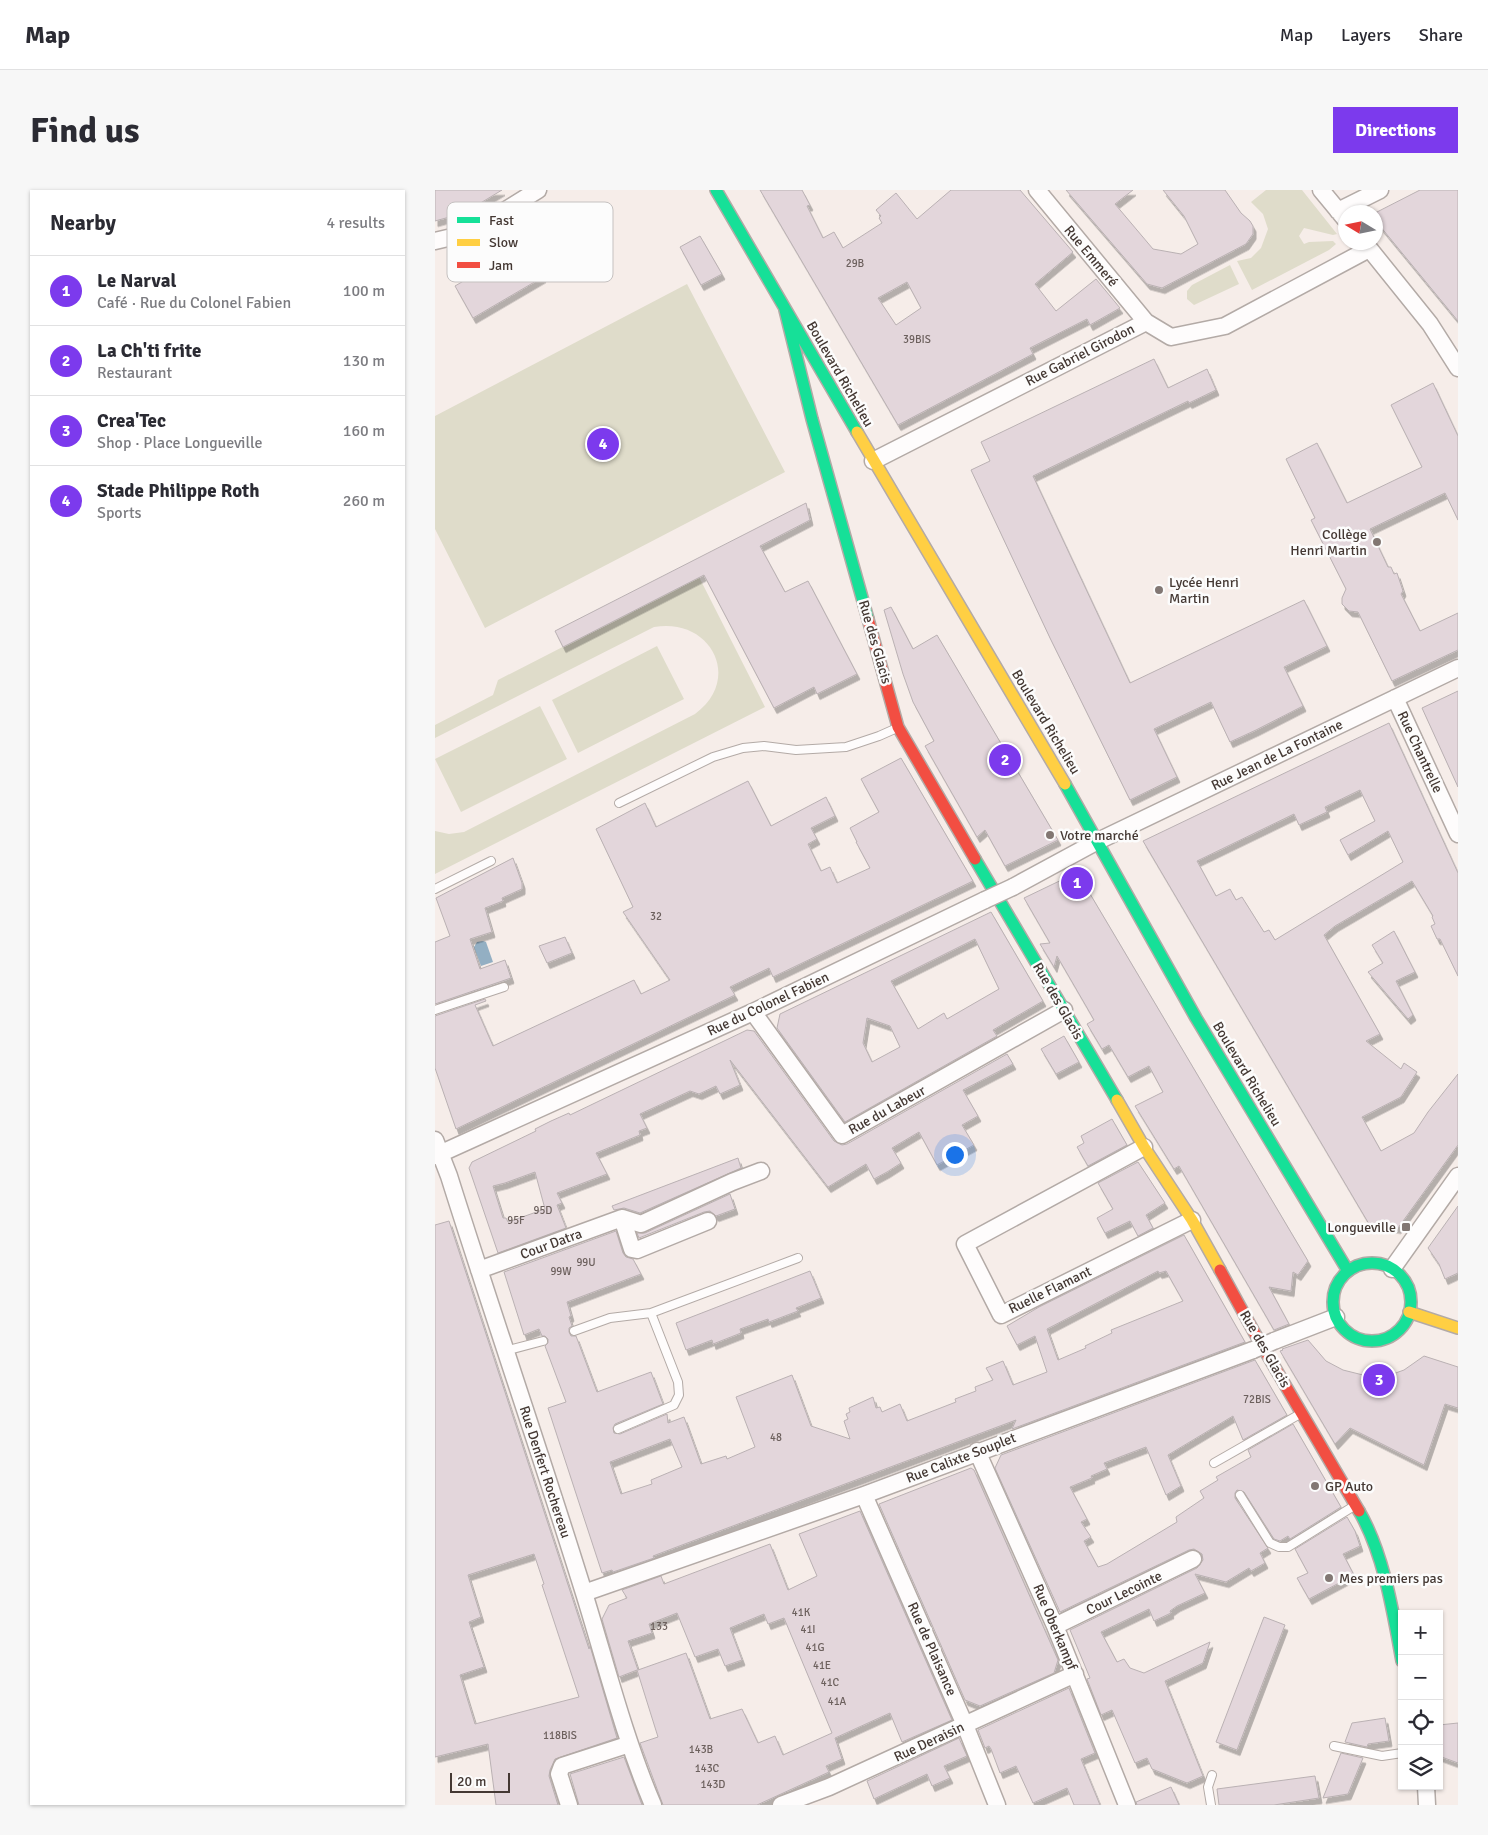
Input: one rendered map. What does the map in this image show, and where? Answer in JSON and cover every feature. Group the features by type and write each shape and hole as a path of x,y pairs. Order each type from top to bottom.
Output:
{"main road":[{"name":"Boulevard Richelieu","path":"716,190 873,461 1079,808 1096,842 1196,1018 1348,1271"},
{"name":"Rue des Glacis","path":"785,310 811,419 898,727 1144,1147 1192,1220 1366,1523 1388,1587 1401,1655"},
{"path":"1382,1264 1392,1269 1402,1277 1408,1288 1411,1300 1409,1312 1404,1323 1396,1332 1386,1338 1374,1341 1362,1340 1351,1335 1342,1327 1333,1307 1333,1297 1341,1278 1358,1265 1382,1264"},
{"path":"1409,1312 1458,1328"}],"street":[{"path":"519,202 538,190"},
{"name":"Rue Emmeré","path":"1037,190 1146,322"},
{"path":"1321,190 1338,211"},
{"path":"1358,205 1380,190"},
{"name":"Rue Gabriel Girodon","path":"873,461 1146,322 1171,337 1225,326 1360,250"},
{"path":"1370,250 1430,324 1458,368"},
{"name":"Rue Jean de La Fontaine","path":"1096,842 1458,668"},
{"name":"Rue Chantrelle","path":"1395,698 1458,834"},
{"name":"Rue du Colonel Fabien","path":"437,1150 753,1012 985,900 1096,842"},
{"name":"Rue du Labeur","path":"753,1012 842,1134 1064,1010"},
{"name":"Ruelle Flamant","path":"1144,1147 965,1244 1001,1315 1192,1220"},
{"name":"Rue Denfert Rochereau","path":"437,1150 479,1270 584,1593 630,1744 653,1805"},
{"name":"Cour Datra","path":"479,1270 622,1218 641,1224 732,1182 761,1172"},
{"path":"1392,1269 1458,1176"},
{"path":"622,1218 632,1249 637,1250 708,1222"},
{"name":"Rue Calixte Souplet","path":"584,1593 864,1495 1183,1377 1336,1317"},
{"name":"Rue Oberkampf","path":"977,1452 1055,1626 1127,1805"},
{"name":"Rue de Plaisance","path":"864,1495 965,1725 997,1805"},
{"name":"Cour Lecointe","path":"1055,1626 1193,1559"},
{"name":"Rue Deraisin","path":"781,1805 829,1787 1075,1674"},
{"path":"569,1805 559,1774 562,1766 630,1744"},
{"path":"1426,1790 1427,1805"}],"lane":[{"path":"619,802 713,756 743,748 764,746 796,750 846,747 879,736 898,727"},
{"path":"435,889 491,861"},
{"path":"435,1010 504,987"},
{"path":"574,1331 610,1318 651,1313 798,1258"},
{"path":"618,1429 674,1405 679,1395 678,1382 651,1313"},
{"path":"505,1351 543,1340"},
{"path":"1214,1463 1302,1412"},
{"path":"1240,1495 1270,1543 1279,1547 1289,1546 1356,1505"},
{"path":"1334,1746 1382,1756 1398,1754"},
{"path":"1211,1805 1207,1787 1212,1775"}],"shaded area":[{"path":"1266,190 1302,190 1337,234 1333,235 1304,228 1299,236 1304,244 1333,241 1336,244 1329,250 1252,290 1237,261 1251,258 1261,248 1268,229 1263,214 1251,202"},
{"path":"1230,265 1239,284 1194,305 1187,299 1187,291 1192,285"},
{"path":"687,284 785,472 485,628 435,529 435,416"},
{"path":"699,577 765,707 435,874 435,831 449,834 464,832 695,714 709,700 717,684 718,668 714,654 705,641 691,631 674,626 654,627 435,738 435,725 493,695 498,680"},
{"path":"657,646 684,699 578,753 552,700"},
{"path":"540,706 567,759 461,812 435,759"}],"water":[{"path":"477,942 486,942 493,962 481,966 474,947"}],"building":[{"path":"435,190 502,190 482,202 447,202 447,218 435,221"},
{"path":"760,190 802,190 810,205 807,206 823,238 834,232 843,248 882,223 879,218 881,216 876,210 896,193 917,219 951,190 1020,190 1073,252 1035,284 1056,311 1096,279 1120,308 1090,325 1087,319 1030,348 1033,354 898,425","holes":["907,282 921,308 896,325 878,298"]},
{"path":"1066,190 1133,190 1115,204 1153,249 1181,254 1198,244 1184,216 1163,190 1225,190 1241,213 1250,221 1253,226 1253,234 1246,244 1162,288 1147,284"},
{"path":"1420,190 1458,190 1458,321 1383,230 1383,209"},
{"path":"700,236 722,274 701,285 680,247"},
{"path":"462,282 534,282 473,318 455,286"},
{"path":"1154,359 1168,388 1207,369 1216,390 1189,403 1188,401 1033,476 1130,683 1304,600 1327,646 1284,667 1303,706 1256,730 1230,742 1211,702 1154,729 1177,777 1130,800 1050,638 971,470 990,461 981,442"},
{"path":"1433,383 1458,436 1458,520 1445,493 1370,529 1388,567 1391,567 1394,574 1397,573 1403,591 1401,594 1420,631 1458,613 1458,650 1392,681 1358,612 1349,611 1342,604 1342,598 1346,589 1311,520 1315,518 1286,459 1317,443 1347,503 1422,467 1391,405"},
{"path":"806,503 810,520 760,546 785,592 808,581 857,674 817,694 814,687 774,708 704,575 563,647 555,631"},
{"path":"891,607 913,649 937,635 1058,840 1005,866 985,830 977,837 925,746 934,741 913,702 903,674 884,610"},
{"path":"1458,691 1458,787 1422,708"},
{"path":"1389,723 1458,873 1458,976 1440,939 1437,939 1431,926 1435,924 1433,916 1412,881 1335,926 1324,935 1380,1034 1366,1041 1401,1069 1404,1063 1417,1072 1401,1097 1362,1117 1381,1151 1414,1133 1458,1074 1458,1145 1398,1228 1369,1224 1143,841","holes":["1360,790 1375,821 1340,840 1348,855 1388,831 1403,862 1275,940 1269,930 1264,932 1242,897 1236,900 1230,889 1216,896 1197,861 1294,814 1299,825 1327,812 1325,807"]},
{"path":"901,758 973,881 773,977 769,968 730,987 735,995 456,1129 435,1068 435,1016 485,999 486,1001 475,1005 493,1046 634,980 641,994 670,980 623,912 633,907 596,829 645,803 656,827 748,781 771,826 826,797 835,816 811,828 817,839 808,844 821,871 830,867 837,883 870,868 850,828 879,812 861,779"},
{"path":"513,858 522,883 522,889 502,898 503,901 485,908 492,932 470,939 480,969 505,960 511,978 435,1004 435,942 450,936 436,898"},
{"path":"1074,874 1080,877 1308,1261 1298,1275 1293,1272 1291,1291 1269,1287 1289,1324 1274,1330 1179,1166 1174,1169 1135,1106 1163,1092 1149,1066 1128,1077 1109,1045 1102,1049 1087,1024 1094,1020 1057,956 1054,967 1040,944 1050,943 1024,898"},
{"path":"991,912 1043,1001 993,1030 997,1036 845,1122 777,1028 780,1014","holes":["975,939 999,989 947,1019 944,1013 918,1029 891,981","867,1018 890,1026 900,1047 872,1062 863,1043"]},
{"path":"1394,931 1415,972 1396,981 1413,1015 1408,1019 1368,972 1383,963 1372,945"},
{"path":"565,937 572,953 547,963 539,946"},
{"path":"747,1030 754,1031 834,1141 842,1145 847,1144 1007,1054 1013,1064 963,1090 978,1116 962,1125 974,1145 937,1165 919,1132 892,1148 901,1163 887,1172 874,1179 866,1164 828,1187 730,1060 740,1085 720,1094 716,1086 699,1094 690,1091 640,1114 647,1128 639,1131 640,1135 596,1153 607,1174 557,1193 562,1203 557,1205 566,1228 498,1253 469,1168 472,1162 536,1131 535,1129 551,1121 569,1113 570,1115","holes":["535,1172 545,1209 508,1222 506,1218 503,1218 493,1186"]},
{"path":"1064,1036 1079,1062 1056,1074 1041,1049"},
{"path":"1112,1119 1127,1145 1088,1166 1077,1147 1084,1143 1081,1136"},
{"path":"738,1158 741,1168 640,1213 624,1208 614,1210 612,1206"},
{"path":"1138,1162 1165,1203 1146,1215 1153,1228 1138,1236 1130,1221 1105,1233 1097,1218 1113,1209 1098,1183"},
{"path":"730,1194 735,1209 716,1216 710,1211 704,1212 639,1238 637,1233 645,1233"},
{"path":"1458,1206 1458,1273 1445,1279 1439,1264 1428,1248"},
{"path":"449,1221 589,1649 590,1646 617,1738 555,1759 549,1776 558,1805 496,1805 488,1744 435,1757 435,1225","holes":["534,1554 544,1584 542,1585 579,1697 475,1724 460,1675 484,1667 469,1622 481,1617 468,1575"]},
{"path":"616,1231 623,1253 626,1257 633,1259 641,1274 567,1302 572,1326 569,1328 569,1332 571,1336 576,1336 597,1392 651,1372 663,1404 615,1424 613,1428 614,1433 620,1434 667,1414 668,1423 684,1417 701,1464 726,1456 727,1459 755,1447 736,1397 792,1375 811,1426 850,1439 844,1421 848,1419 846,1414 850,1412 849,1408 873,1397 876,1408 880,1407 882,1412 900,1404 907,1421 956,1402 955,1399 976,1391 975,1387 993,1380 986,1368 1003,1361 1013,1385 1047,1372 1035,1336 1017,1345 1007,1326 1039,1307 1184,1235 1245,1342 1012,1429 1016,1420 653,1556 654,1558 613,1572 612,1570 602,1573 548,1408 566,1402 545,1346 548,1343 548,1339 542,1336 539,1329 524,1335 504,1272","holes":["1158,1271 1159,1273 1166,1271 1183,1301 1111,1330 1112,1333 1085,1346 1086,1348 1058,1360 1047,1329","670,1439 682,1467 651,1480 652,1484 621,1494 610,1462"]},
{"path":"810,1271 821,1298 796,1308 798,1311 769,1322 768,1319 740,1329 741,1333 713,1344 712,1340 686,1350 676,1323"},
{"path":"1308,1340 1326,1361 1343,1370 1367,1376 1390,1375 1404,1370 1424,1356 1458,1367 1458,1408 1445,1404 1424,1465 1350,1428 1335,1444 1280,1351"},
{"path":"1255,1360 1287,1415 1243,1440 1233,1416 1168,1455 1181,1486 1166,1495 1146,1447 1104,1463 1107,1469 1091,1476 1092,1478 1070,1487 1087,1519 1081,1522 1091,1537 1084,1541 1098,1567 1107,1564 1177,1522 1176,1517 1204,1498 1200,1491 1218,1480 1216,1477 1251,1457 1248,1450 1293,1424 1341,1507 1290,1539 1288,1536 1280,1541 1274,1539 1244,1492 1237,1490 1235,1498 1268,1548 1260,1553 1265,1563 1251,1571 1249,1568 1226,1582 1195,1574 1205,1593 1177,1606 1170,1611 1171,1613 1154,1621 1149,1609 1101,1632 1117,1662 1124,1659 1130,1668 1144,1673 1210,1642 1203,1663 1165,1681 1203,1776 1187,1783 1152,1769 1147,1758 1135,1763 1112,1710 1101,1715 1087,1679 1090,1678 1070,1630 1197,1568 1203,1560 1202,1554 1194,1549 1189,1550 1060,1612 995,1468 1001,1455"},
{"path":"971,1468 974,1470 1058,1660 1054,1673 980,1706 965,1700 879,1504"},
{"path":"860,1511 952,1720 902,1742 890,1713 835,1738 842,1759 826,1766 829,1772 757,1805 663,1805 640,1743 658,1737 637,1670 619,1677 602,1619 609,1605 627,1598 622,1590 661,1576 664,1584 770,1544 788,1590 817,1576 799,1534","holes":["677,1613 695,1657 718,1649 725,1666 742,1660 730,1628 764,1614 768,1624 784,1618 832,1733 783,1755 775,1736 758,1743 742,1709 710,1719 686,1653 638,1670 628,1641 652,1633 649,1624"]},
{"path":"1347,1517 1355,1531 1360,1546 1343,1554 1354,1575 1309,1599 1297,1578 1308,1573 1295,1549"},
{"path":"1264,1617 1285,1625 1237,1750 1216,1742"},
{"path":"1069,1688 1095,1753 1081,1759 1100,1805 1074,1805 1067,1788 1033,1803 1016,1766 1000,1773 991,1749 989,1746 985,1748 978,1730"},
{"path":"1385,1718 1389,1741 1368,1744 1367,1747 1345,1742 1352,1723"},
{"path":"1458,1723 1458,1763 1443,1757 1443,1725"},
{"path":"959,1738 967,1756 944,1766 950,1778 932,1786 927,1774 874,1799 867,1781"},
{"path":"1341,1753 1363,1758 1348,1794 1323,1798"},
{"path":"624,1757 642,1805 579,1805 570,1774"},
{"path":"1315,1776 1319,1798 1274,1805 1219,1805 1217,1789"},
{"path":"1171,1787 1179,1805 1137,1805 1136,1802"}],"traffic: fast":[{"path":"716,190 857,432"},
{"path":"785,310 812,419 868,619"},
{"path":"1065,784 1196,1018 1348,1271"},
{"path":"975,859 1117,1100"},
{"path":"1372,1263 1387,1266 1404,1280 1408,1287 1411,1302 1408,1317 1394,1334 1387,1338 1372,1341 1357,1338 1340,1324 1336,1317 1333,1302 1336,1287 1350,1270 1357,1266 1372,1263"},
{"path":"1359,1511 1375,1546 1387,1584 1401,1655"}],"traffic: slow":[{"path":"857,432 1065,784"},
{"path":"1117,1100 1144,1147 1192,1220 1220,1270"},
{"path":"1409,1312 1458,1328"}],"traffic: jam":[{"path":"868,619 898,727 975,859"},
{"path":"1220,1270 1254,1332 1359,1511"}],"place":[{"name":"Stade Philippe Roth","path":"603,444"},
{"name":"Collège Henri Martin","path":"1377,542"},
{"name":"Lycée Henri Martin","path":"1159,590"},
{"name":"La Ch'ti frite","path":"1005,760"},
{"name":"Votre marché","path":"1050,835"},
{"name":"Le Narval","path":"1077,883"},
{"name":"Longueville","path":"1406,1227"},
{"name":"Crea'Tec","path":"1379,1380"},
{"name":"GP Auto","path":"1315,1486"},
{"name":"Mes premiers pas","path":"1329,1578"}]}
